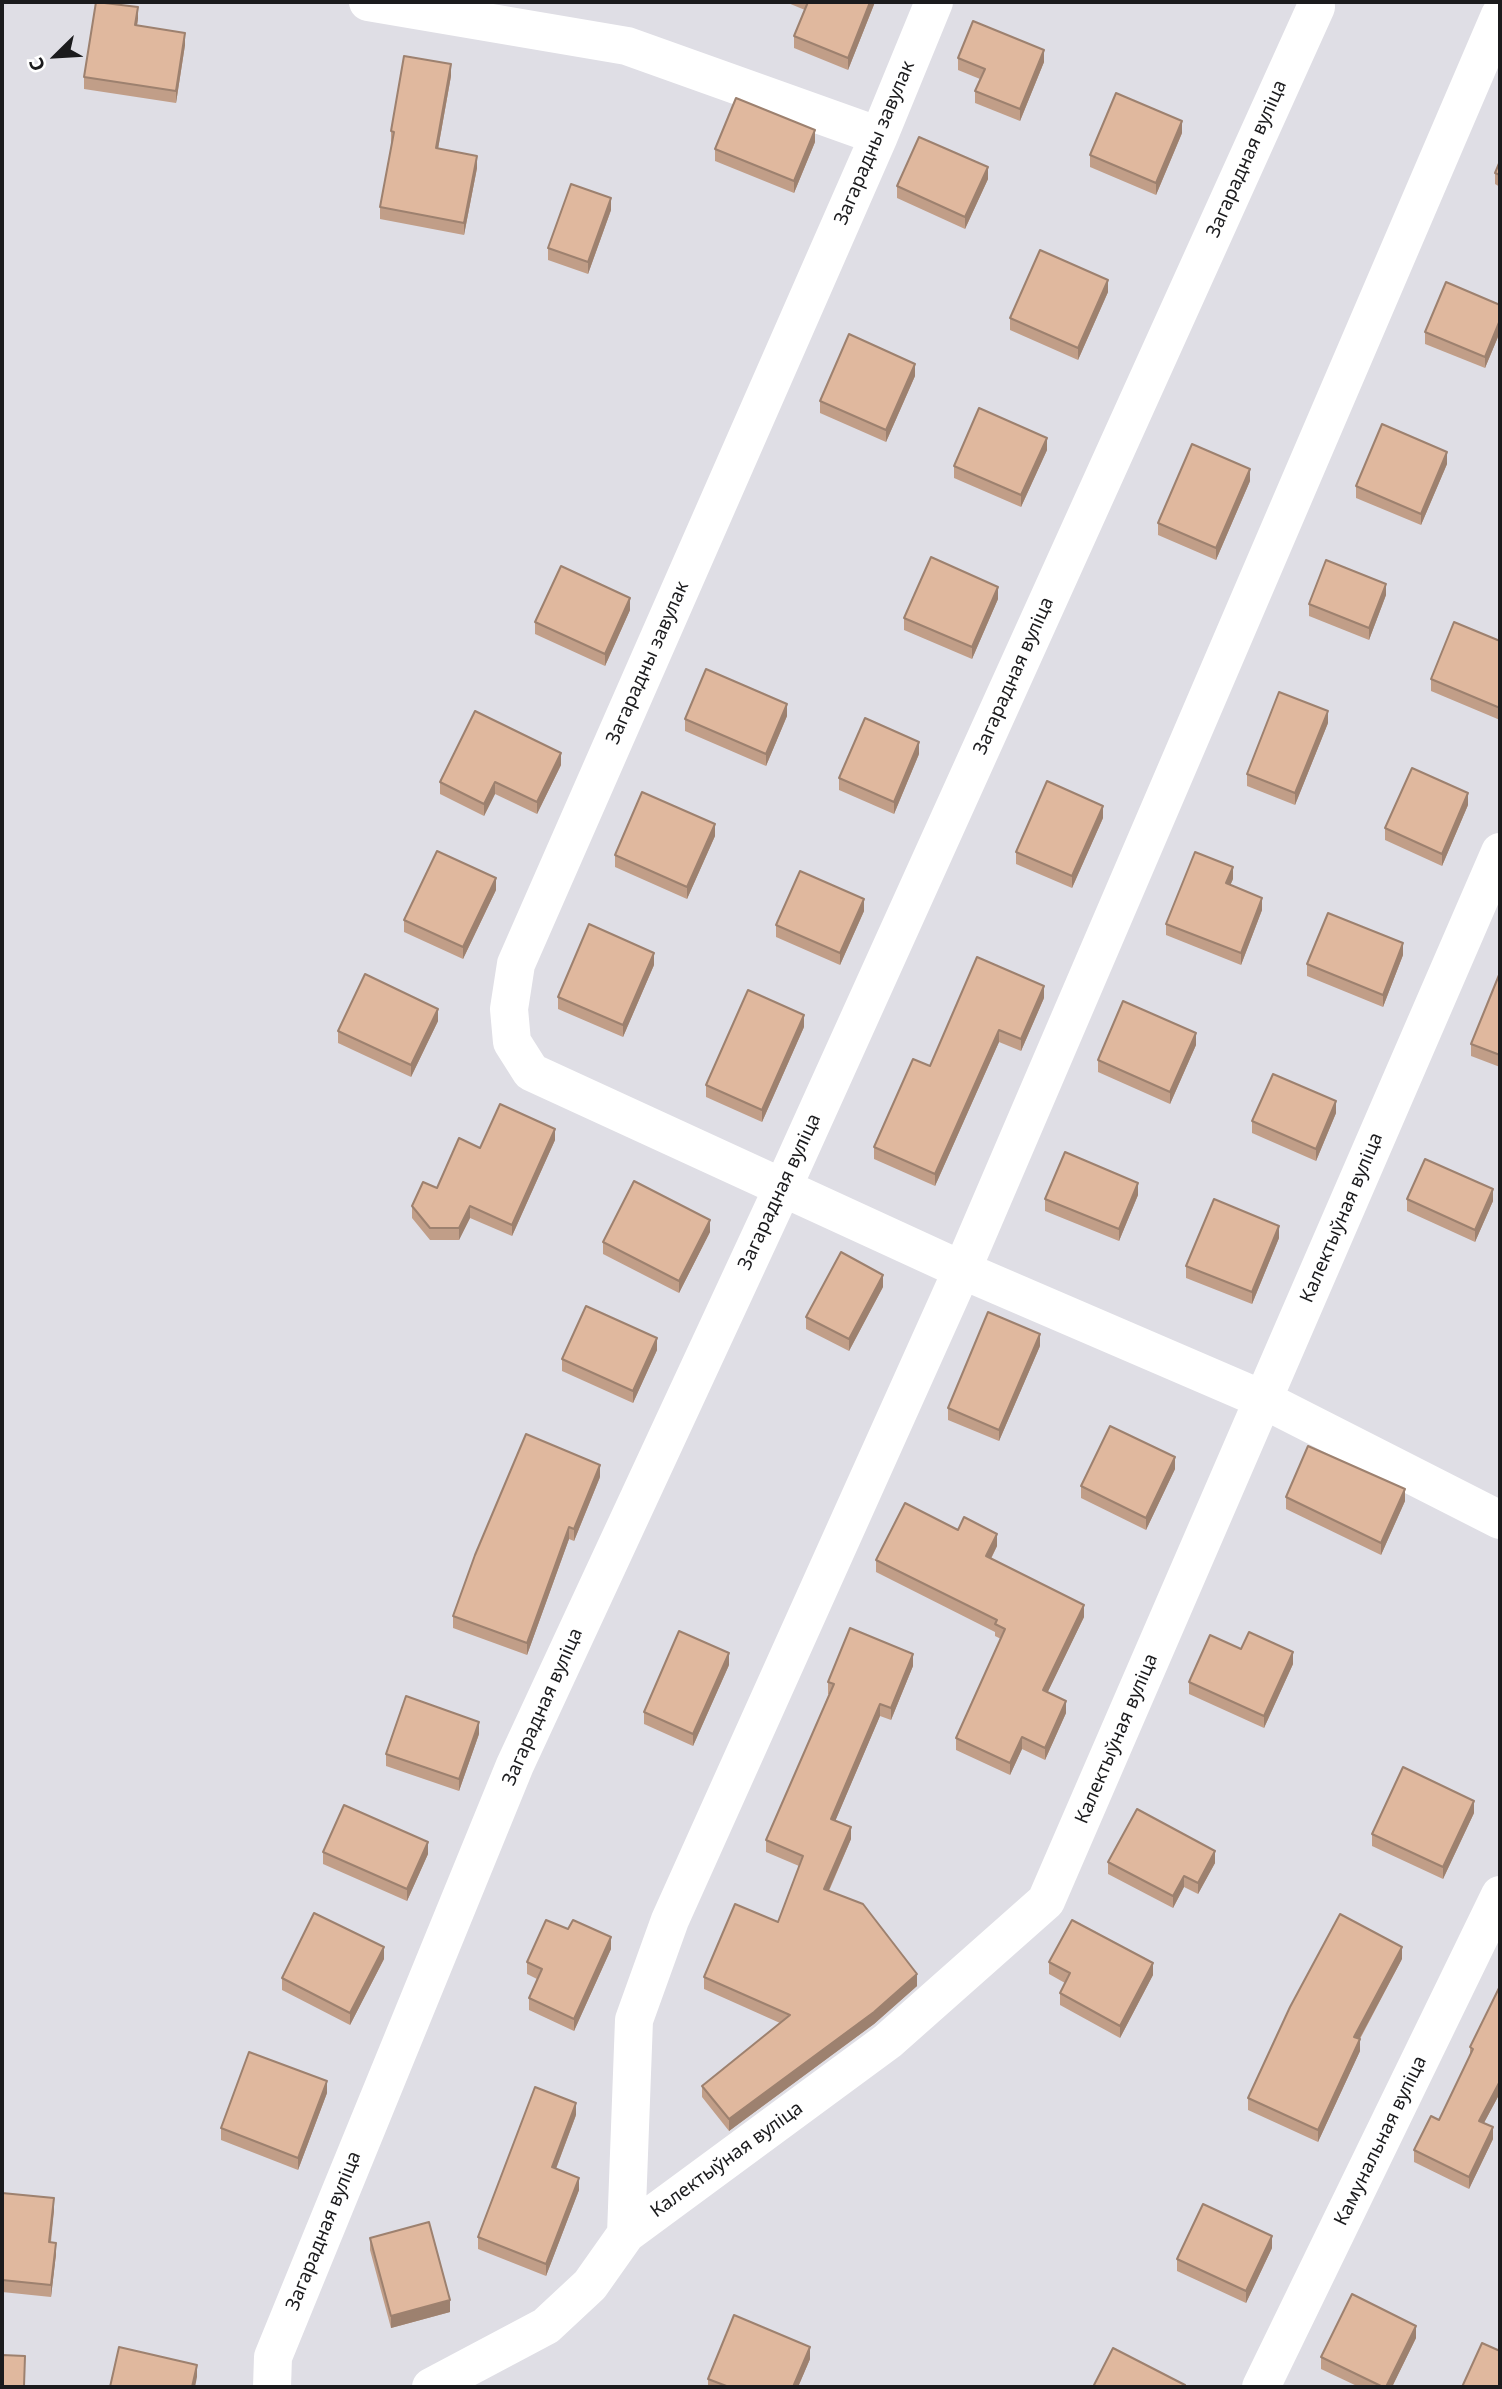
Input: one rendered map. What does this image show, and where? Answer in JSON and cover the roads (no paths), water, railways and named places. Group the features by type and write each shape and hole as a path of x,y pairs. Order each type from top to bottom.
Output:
{"street":[{"path":"368,2 626,46 879,136"},
{"name":"Загарадны завулак","path":"934,2 879,136 516,964 509,1009 512,1042 531,1072 962,1270 1264,1400 1500,1520"},
{"name":"Загарадная вуліца","path":"272,2387 273,2357 515,1765 783,1187 1316,7"},
{"path":"626,2234 634,2020 670,1920 962,1270 1500,15"},
{"name":"Калектыўная вуліца","path":"431,2387 546,2326 590,2285 626,2234 888,2041 1046,1901 1500,852"},
{"name":"Камунальная вуліца","path":"1261,2387 1500,1895"}]}
